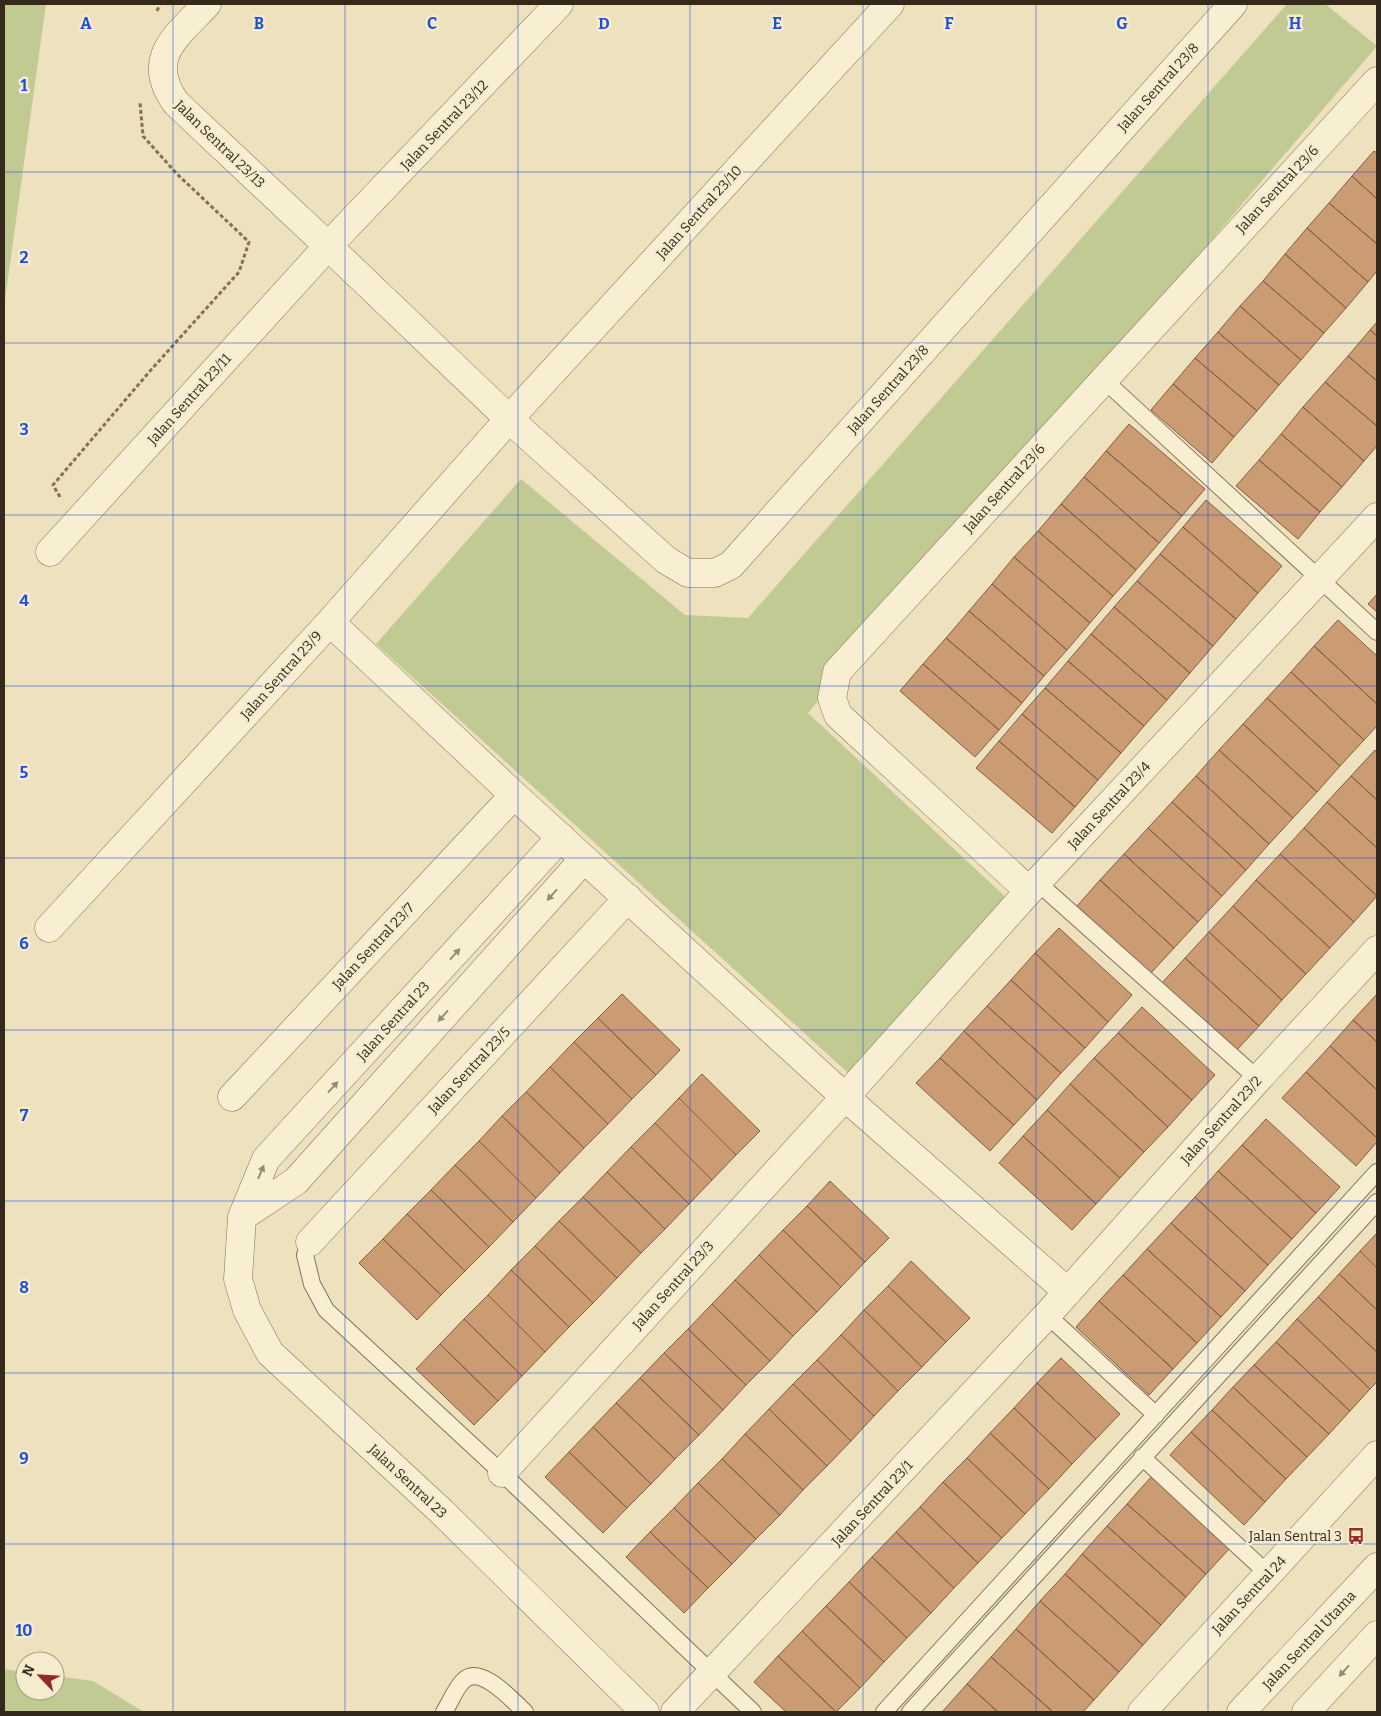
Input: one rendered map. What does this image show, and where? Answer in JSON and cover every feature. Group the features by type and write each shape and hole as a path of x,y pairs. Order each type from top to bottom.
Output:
{"street":[{"name":"Jalan Sentral 23/13","path":"206,4 174,39 165,54 162,72 166,89 176,103 509,420"},
{"name":"Jalan Sentral 23/12","path":"328,246 559,4"},
{"name":"Jalan Sentral 23/10","path":"509,420 890,4"},
{"name":"Jalan Sentral 23/8","path":"509,420 666,560 688,573 715,573 730,564 1233,4"},
{"name":"Jalan Sentral 23/6","path":"1033,886 838,715 832,698 837,672 1377,81"},
{"name":"Jalan Sentral 23/11","path":"50,552 328,246"},
{"name":"Jalan Sentral 23/9","path":"49,928 330,622 509,420"},
{"name":"Jalan Sentral 23/4","path":"845,1097 1033,886 1377,517"},
{"path":"330,622 514,794 845,1097 1068,1292"},
{"name":"Jalan Sentral 23/7","path":"232,1097 514,794"},
{"name":"Jalan Sentral 23","path":"561,837 266,1159 242,1217 238,1279 247,1310 270,1353 442,1512 645,1712"},
{"path":"242,1217 296,1180 584,858"},
{"name":"Jalan Sentral 23/5","path":"310,1242 628,898"},
{"name":"Jalan Sentral 23/2","path":"1068,1292 1258,1079 1377,950"},
{"name":"Jalan Sentral 23/3","path":"502,1473 845,1097"},
{"name":"Jalan Sentral 23/1","path":"675,1712 1068,1292"},
{"name":"Jalan Sentral 24","path":"1142,1712 1377,1456"},
{"name":"Jalan Sentral Utama","path":"1241,1712 1377,1567"},
{"path":"1306,1712 1377,1635"}],"lane":[{"path":"1103,379 1377,632"},
{"path":"1033,886 1258,1079"},
{"path":"884,1712 1377,1172"},
{"path":"910,1712 1142,1456 1377,1202"},
{"path":"310,1242 305,1255 312,1284 326,1310 502,1473 752,1712"},
{"path":"1047,1315 1156,1415"},
{"path":"1142,1456 1268,1574"},
{"path":"444,1712 463,1681 470,1677 481,1677 495,1684 525,1712"}],"path":[{"path":"156,16 160,4"},
{"path":"75,523 53,485 150,371 240,272 249,242 177,174 143,136 140,102"}],"green space":[{"path":"4,4 46,4 4,307"},
{"path":"1287,4 1325,4 1377,46 808,713 1013,904 857,1081 376,644 521,479 685,615 748,618"},
{"path":"4,1669 15,1671 15,1701 65,1701 65,1677 93,1681 144,1712 4,1712"}],"building":[{"path":"1374,151 1377,153 1377,199 1352,176"},
{"path":"1352,176 1377,199 1377,244 1329,203"},
{"path":"1329,203 1377,244 1377,271 1368,282 1307,228"},
{"path":"1307,228 1368,282 1346,308 1285,254"},
{"path":"1285,254 1346,308 1324,333 1263,281"},
{"path":"1263,281 1324,333 1301,360 1240,306"},
{"path":"1240,306 1301,360 1279,385 1218,332"},
{"path":"1377,322 1377,336 1370,330"},
{"path":"1370,330 1377,336 1377,381 1348,356"},
{"path":"1218,332 1279,385 1257,411 1195,358"},
{"path":"1348,356 1377,381 1377,426 1325,382"},
{"path":"1195,358 1257,411 1234,437 1173,384"},
{"path":"1325,382 1377,426 1377,446 1364,461 1303,407"},
{"path":"1173,384 1234,437 1212,463 1151,410"},
{"path":"1303,407 1364,461 1342,487 1281,434"},
{"path":"1129,424 1205,489 1182,516 1106,451"},
{"path":"1281,434 1342,487 1320,512 1259,460"},
{"path":"1106,451 1182,516 1159,543 1084,477"},
{"path":"1259,460 1320,512 1298,539 1236,486"},
{"path":"1084,477 1159,543 1136,570 1061,504"},
{"path":"1206,500 1282,566 1258,593 1183,527"},
{"path":"1061,504 1136,570 1113,596 1038,531"},
{"path":"1183,527 1258,593 1236,619 1160,554"},
{"path":"1038,531 1113,596 1090,623 1014,557"},
{"path":"1160,554 1236,619 1213,646 1137,581"},
{"path":"1014,557 1090,623 1067,650 992,584"},
{"path":"1137,581 1213,646 1190,673 1114,607"},
{"path":"992,584 1067,650 1044,676 969,611"},
{"path":"1377,594 1377,612 1368,604"},
{"path":"1114,607 1190,673 1167,700 1091,634"},
{"path":"969,611 1044,676 1022,703 946,638"},
{"path":"1338,620 1377,656 1377,704 1314,646"},
{"path":"1091,634 1167,700 1144,726 1068,661"},
{"path":"946,638 1022,703 999,730 923,664"},
{"path":"1314,646 1377,704 1377,726 1364,740 1291,672"},
{"path":"1068,661 1144,726 1121,753 1045,688"},
{"path":"923,664 999,730 975,757 900,691"},
{"path":"1291,672 1364,740 1340,766 1267,698"},
{"path":"1045,688 1121,753 1098,780 1022,714"},
{"path":"1267,698 1340,766 1317,792 1243,724"},
{"path":"1022,714 1098,780 1075,807 999,741"},
{"path":"1243,724 1317,792 1293,818 1219,750"},
{"path":"999,741 1075,807 1052,833 976,768"},
{"path":"1219,750 1293,818 1269,844 1196,776"},
{"path":"1375,750 1377,752 1377,800 1351,776"},
{"path":"1196,776 1269,844 1246,870 1172,802"},
{"path":"1351,776 1377,800 1377,848 1327,802"},
{"path":"1172,802 1246,870 1222,896 1148,828"},
{"path":"1327,802 1377,848 1377,896 1304,828"},
{"path":"1148,828 1222,896 1198,922 1124,854"},
{"path":"1304,828 1377,896 1354,922 1280,854"},
{"path":"1124,854 1198,922 1174,948 1100,880"},
{"path":"1280,854 1354,922 1330,948 1256,880"},
{"path":"1100,880 1174,948 1150,974 1077,906"},
{"path":"1256,880 1330,948 1306,974 1233,906"},
{"path":"1233,906 1306,974 1282,1000 1209,932"},
{"path":"1059,928 1132,995 1108,1022 1035,953"},
{"path":"1209,932 1282,1000 1259,1026 1185,958"},
{"path":"1035,953 1108,1022 1085,1048 1011,980"},
{"path":"1185,958 1259,1026 1235,1052 1161,984"},
{"path":"1011,980 1085,1048 1061,1073 987,1006"},
{"path":"622,994 680,1050 656,1075 598,1018"},
{"path":"1377,994 1377,1042 1353,1020"},
{"path":"987,1006 1061,1073 1037,1100 964,1031"},
{"path":"1142,1007 1215,1075 1192,1100 1118,1033"},
{"path":"598,1018 656,1075 632,1099 574,1042"},
{"path":"1353,1020 1377,1042 1377,1090 1330,1046"},
{"path":"964,1031 1037,1100 1014,1125 940,1058"},
{"path":"1118,1033 1192,1100 1168,1127 1094,1058"},
{"path":"574,1042 632,1099 608,1124 550,1067"},
{"path":"1330,1046 1377,1090 1377,1138 1306,1072"},
{"path":"940,1058 1014,1125 990,1151 916,1083"},
{"path":"1094,1058 1168,1127 1144,1152 1070,1084"},
{"path":"550,1067 608,1124 584,1148 526,1092"},
{"path":"1306,1072 1377,1138 1377,1142 1356,1166 1282,1098"},
{"path":"702,1074 760,1131 736,1155 679,1098"},
{"path":"1070,1084 1144,1152 1120,1178 1047,1110"},
{"path":"526,1092 584,1148 560,1173 502,1116"},
{"path":"679,1098 736,1155 712,1180 655,1123"},
{"path":"1047,1110 1120,1178 1096,1204 1023,1136"},
{"path":"502,1116 560,1173 536,1198 479,1141"},
{"path":"1266,1119 1340,1187 1316,1213 1242,1145"},
{"path":"655,1123 712,1180 689,1204 631,1147"},
{"path":"1023,1136 1096,1204 1072,1230 999,1163"},
{"path":"479,1141 536,1198 513,1222 455,1165"},
{"path":"1242,1145 1316,1213 1292,1239 1218,1171"},
{"path":"631,1147 689,1204 665,1229 607,1172"},
{"path":"455,1165 513,1222 489,1247 431,1190"},
{"path":"1218,1171 1292,1239 1268,1265 1195,1197"},
{"path":"607,1172 665,1229 641,1253 583,1197"},
{"path":"830,1181 889,1238 865,1262 807,1206"},
{"path":"431,1190 489,1247 465,1271 407,1214"},
{"path":"583,1197 641,1253 617,1278 559,1221"},
{"path":"1195,1197 1268,1265 1245,1291 1171,1223"},
{"path":"807,1206 865,1262 841,1287 783,1230"},
{"path":"407,1214 465,1271 441,1295 383,1239"},
{"path":"559,1221 617,1278 593,1303 535,1246"},
{"path":"1171,1223 1245,1291 1221,1317 1147,1249"},
{"path":"783,1230 841,1287 817,1312 759,1255"},
{"path":"1377,1233 1377,1268 1360,1251"},
{"path":"383,1239 441,1295 417,1320 359,1263"},
{"path":"535,1246 593,1303 569,1327 511,1270"},
{"path":"1147,1249 1221,1317 1197,1343 1123,1275"},
{"path":"1360,1251 1377,1268 1377,1310 1339,1274"},
{"path":"759,1255 817,1312 793,1336 735,1280"},
{"path":"911,1261 970,1318 946,1342 888,1286"},
{"path":"511,1270 569,1327 545,1352 488,1295"},
{"path":"1339,1274 1377,1310 1377,1352 1318,1297"},
{"path":"1123,1275 1197,1343 1173,1369 1099,1301"},
{"path":"735,1280 793,1336 770,1361 712,1304"},
{"path":"888,1286 946,1342 922,1367 864,1310"},
{"path":"488,1295 545,1352 522,1376 464,1319"},
{"path":"1318,1297 1377,1352 1377,1382 1370,1389 1297,1319"},
{"path":"1099,1301 1173,1369 1149,1395 1076,1327"},
{"path":"712,1304 770,1361 746,1385 688,1329"},
{"path":"864,1310 922,1367 898,1391 841,1335"},
{"path":"464,1319 522,1376 498,1401 440,1344"},
{"path":"1297,1319 1370,1389 1350,1411 1276,1342"},
{"path":"688,1329 746,1385 723,1410 664,1353"},
{"path":"841,1335 898,1391 874,1416 817,1360"},
{"path":"1276,1342 1350,1411 1329,1434 1254,1365"},
{"path":"440,1344 498,1401 474,1425 416,1369"},
{"path":"664,1353 723,1410 699,1435 640,1378"},
{"path":"1061,1358 1120,1414 1096,1439 1037,1383"},
{"path":"817,1360 874,1416 851,1441 793,1384"},
{"path":"1254,1365 1329,1434 1307,1457 1233,1387"},
{"path":"640,1378 699,1435 675,1459 616,1403"},
{"path":"1037,1383 1096,1439 1072,1464 1014,1408"},
{"path":"793,1384 851,1441 827,1466 769,1409"},
{"path":"1233,1387 1307,1457 1286,1479 1212,1410"},
{"path":"616,1403 675,1459 651,1484 593,1427"},
{"path":"1014,1408 1072,1464 1049,1489 990,1433"},
{"path":"769,1409 827,1466 803,1490 745,1434"},
{"path":"1212,1410 1286,1479 1265,1502 1191,1432"},
{"path":"593,1427 651,1484 627,1508 569,1452"},
{"path":"1191,1432 1265,1502 1244,1525 1170,1455"},
{"path":"990,1433 1049,1489 1025,1514 967,1458"},
{"path":"745,1434 803,1490 780,1515 722,1459"},
{"path":"569,1452 627,1508 603,1533 545,1477"},
{"path":"967,1458 1025,1514 1002,1538 943,1482"},
{"path":"722,1459 780,1515 756,1539 698,1483"},
{"path":"1152,1476 1231,1547 1206,1574 1127,1504"},
{"path":"943,1482 1002,1538 978,1563 920,1507"},
{"path":"698,1483 756,1539 732,1564 674,1508"},
{"path":"1127,1504 1206,1574 1186,1597 1107,1526"},
{"path":"920,1507 978,1563 954,1588 896,1532"},
{"path":"674,1508 732,1564 708,1588 650,1532"},
{"path":"1107,1526 1186,1597 1161,1625 1082,1554"},
{"path":"650,1532 708,1588 684,1613 626,1557"},
{"path":"896,1532 954,1588 931,1613 872,1557"},
{"path":"1082,1554 1161,1625 1143,1645 1065,1574"},
{"path":"872,1557 931,1613 907,1638 849,1582"},
{"path":"1065,1574 1143,1645 1119,1672 1040,1601"},
{"path":"849,1582 907,1638 884,1662 826,1606"},
{"path":"1040,1601 1119,1672 1094,1700 1016,1629"},
{"path":"826,1606 884,1662 860,1688 802,1631"},
{"path":"1016,1629 1094,1700 1083,1712 1053,1712 991,1657"},
{"path":"802,1631 860,1688 836,1712 778,1656"},
{"path":"778,1656 836,1712 786,1712 754,1682"},
{"path":"991,1657 1053,1712 998,1712 967,1684"},
{"path":"967,1684 998,1712 942,1712"}],"place":[{"name":"Jalan Sentral 3","path":"1356,1536"}]}
